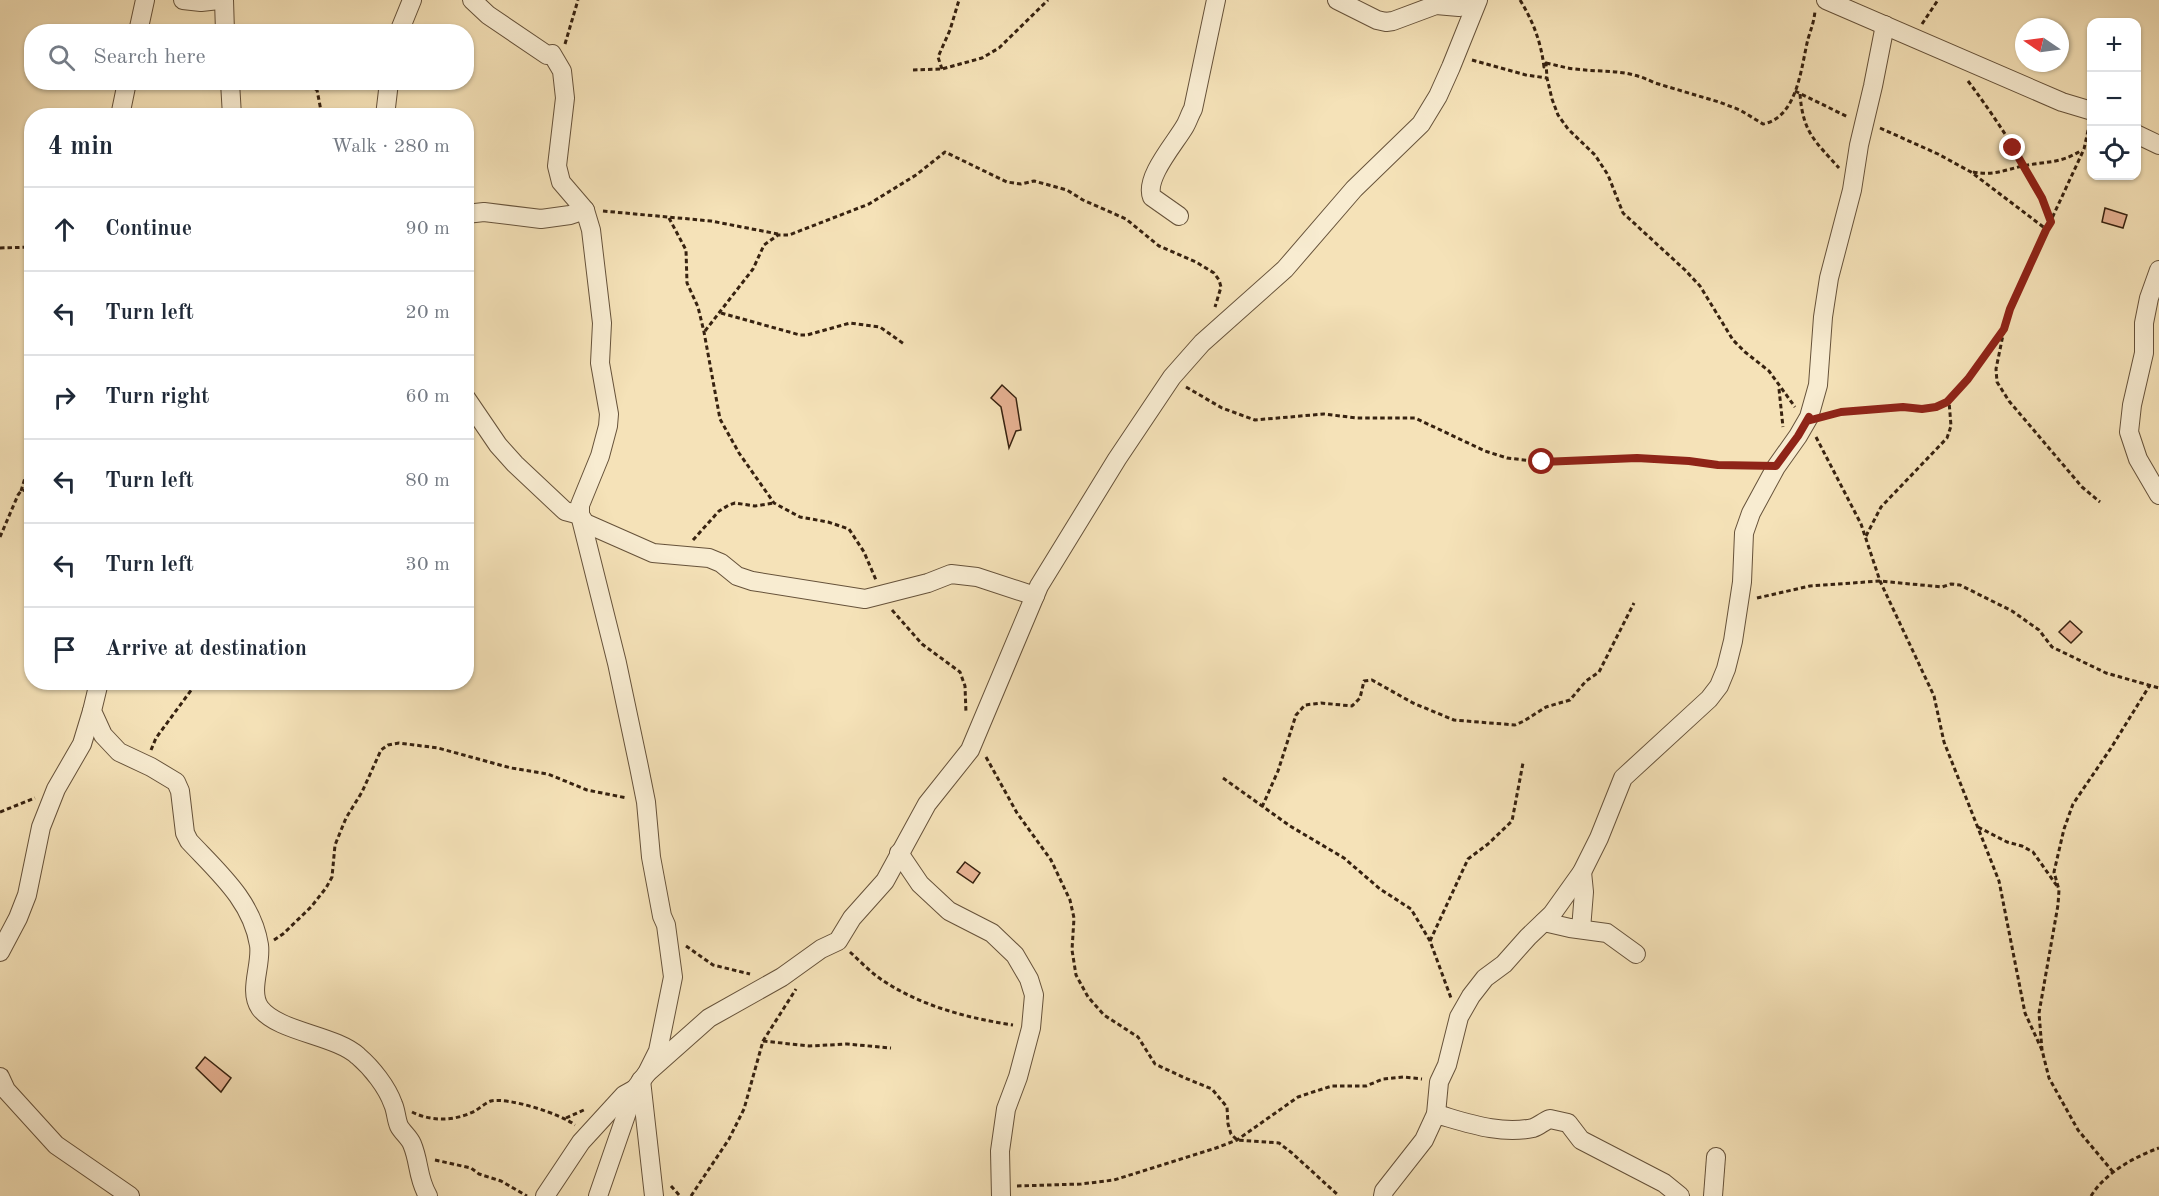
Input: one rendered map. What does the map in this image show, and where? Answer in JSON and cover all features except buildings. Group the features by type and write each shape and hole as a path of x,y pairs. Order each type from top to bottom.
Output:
{"street":[{"path":"140,24 145,0"},
{"path":"183,0 201,2 219,0"},
{"path":"224,0 225,24"},
{"path":"402,24 412,0"},
{"path":"472,0 488,15 548,55 552,54 562,71 565,86 565,111 557,158 559,177 585,210 595,250 596,280 603,323 600,363 609,414 604,441 580,505 580,515 617,663 646,802 651,857 666,926 673,977 658,1051 641,1081 598,1196"},
{"path":"1179,216 1152,197 1150,193 1152,181 1159,165 1186,125 1193,109 1216,0"},
{"path":"1337,0 1377,20 1386,22 1436,5 1459,7 1477,1"},
{"path":"1826,0 2062,102 2087,110"},
{"path":"545,1196 581,1142 624,1095 709,1018 782,977 821,949 838,941 852,918 885,881 927,804 970,750 1039,586 1117,459 1172,377 1202,343 1285,269 1354,189 1421,124 1438,96 1477,1"},
{"path":"1382,1194 1424,1140 1436,1114 1439,1082 1447,1065 1460,1017 1471,996 1485,978 1504,964 1527,937 1552,914 1582,872 1599,838 1623,778 1719,686 1733,640 1743,565 1744,533 1751,513 1780,461 1808,419 1818,385 1823,317 1829,278 1852,190 1859,145 1885,25"},
{"path":"122,108 125,90"},
{"path":"230,90 232,108"},
{"path":"386,108 388,90"},
{"path":"2141,136 2158,143"},
{"path":"474,214 499,213 542,219 570,215 585,210"},
{"path":"2159,270 2149,298 2144,323 2144,353 2128,432 2138,459 2159,495"},
{"path":"474,413 498,445 535,484 566,511 580,515 585,523 643,549 669,555 709,558 721,563 737,576 752,581 865,599 928,583 951,574 976,577 1035,596"},
{"path":"0,951 18,918 27,895 41,827 56,789 82,744 97,690"},
{"path":"92,711 103,735 119,753 151,767 176,782 180,792 185,833 189,841 238,893 248,910 260,948 255,990 257,1003 276,1021 357,1055 376,1076 393,1103 399,1126 412,1143 421,1192"},
{"path":"899,853 920,884 949,911 992,933 1015,955 1029,979 1034,994 1031,1028 1018,1077 1006,1109 1000,1151 1001,1191"},
{"path":"1581,929 1584,892 1582,872"},
{"path":"1544,922 1607,933 1636,954"},
{"path":"0,1077 6,1090 56,1144 130,1196"},
{"path":"641,1081 654,1196"},
{"path":"1436,1114 1504,1131 1536,1128 1550,1119 1566,1122 1581,1140 1664,1183 1680,1196"},
{"path":"1713,1196 1716,1157"}],"path":[{"path":"552,54 558,53 564,45 578,0"},
{"path":"942,69 938,57 950,30 959,0"},
{"path":"913,70 942,69 982,58 999,48 1048,0"},
{"path":"1520,0 1531,17 1542,49 1544,67 1546,63"},
{"path":"1546,63 1574,69 1619,71 1643,77 1740,110 1763,124 1773,122 1790,102 1794,91 1814,23 1815,0"},
{"path":"1905,34 1923,24 1938,0"},
{"path":"1456,55 1526,75 1547,78"},
{"path":"1955,55 1965,77 1996,120 2024,166 2042,198 2051,222"},
{"path":"1546,63 1547,78 1558,115 1568,129 1595,155 1608,175 1623,213 1700,286 1733,340 1769,371 1794,406 1808,419 1839,479 1866,536 1880,581 1934,696 1944,742 1999,881 2025,1013 2042,1050"},
{"path":"317,90 320,108"},
{"path":"1794,91 1842,115 1912,141 1971,172 2046,230"},
{"path":"1800,94 1802,110 1812,139 1846,177 1852,190"},
{"path":"2089,126 2084,149 2010,309 1996,369 1997,382 2009,401 2082,487 2100,502"},
{"path":"1971,172 1989,175 2024,166 2061,162 2084,149"},
{"path":"704,332 753,269 764,244 778,235 789,235 869,204 916,175 945,152 1007,182 1021,184 1034,181 1067,190 1083,200 1126,219 1159,246 1196,262 1214,273 1221,287 1212,317"},
{"path":"585,210 711,221 789,235"},
{"path":"669,218 686,250 687,282 698,307 720,418 724,428 774,503 800,517 828,522 849,529 864,552 883,596 892,610 922,644 960,672 965,686 969,725 1017,813 1050,860 1070,900 1074,918 1072,950 1076,975 1088,997 1104,1015 1138,1036 1155,1064 1212,1089 1227,1107 1231,1134 1237,1140 1279,1143 1339,1196"},
{"path":"0,248 24,247"},
{"path":"721,313 800,335 850,323 880,327 904,344"},
{"path":"1808,419 1841,412 1936,407 1949,400 1968,379 2004,329"},
{"path":"1172,377 1196,394 1222,408 1255,420 1324,414 1415,418 1485,451 1507,458 1542,462 1637,458 1718,465 1780,461 1779,387"},
{"path":"1866,536 1881,507 1947,438 1952,426 1949,400"},
{"path":"0,537 24,481"},
{"path":"669,555 695,538 719,511 729,505 735,503 755,506 774,503"},
{"path":"1738,608 1756,598 1810,586 1880,581 1942,587 1951,584 1960,585 2012,611 2039,630 2052,647 2106,673 2159,688"},
{"path":"1262,807 1278,771 1296,715 1305,705 1321,703 1352,706 1360,698 1364,681 1372,680 1413,703 1454,720 1515,725 1524,722 1546,707 1570,700 1586,681 1599,672 1634,603"},
{"path":"2113,1172 2079,1130 2049,1078 2042,1050 2039,1013 2059,890 2054,872 2064,829 2073,804 2150,685"},
{"path":"151,767 151,751 156,738 191,690"},
{"path":"260,948 283,934 311,907 326,888 332,877 335,845 346,819 362,792 381,750 388,745 418,744 438,748 500,766 548,774 587,790 646,802"},
{"path":"1430,941 1468,859 1512,821 1523,763"},
{"path":"1223,778 1262,807 1344,858 1380,889 1412,909 1430,941 1460,1017"},
{"path":"0,812 56,789"},
{"path":"1977,826 2032,852 2059,890"},
{"path":"666,926 683,944 713,965 745,974 782,977"},
{"path":"838,941 881,980 921,1001 977,1020 1031,1028"},
{"path":"691,1196 711,1167 744,1108 763,1041 798,986"},
{"path":"763,1041 809,1046 847,1044 891,1048"},
{"path":"1001,1191 1114,1180 1216,1148 1237,1140 1298,1097 1332,1086 1366,1086 1383,1079 1403,1077 1439,1082"},
{"path":"393,1103 426,1119 449,1119 474,1111 489,1102 518,1103 566,1118 579,1129 581,1142"},
{"path":"412,1143 429,1158 471,1168 527,1196"},
{"path":"2091,1196 2113,1172 2142,1154 2159,1148"}],"route":[{"path":"1542,462 1637,458 1718,465 1776,466 1785,456 1809,417 1807,421 1841,412 1903,407 1922,409 1936,407 1947,402 1968,379 2004,329 2010,309 2051,222 2042,198 2013,148"}]}
